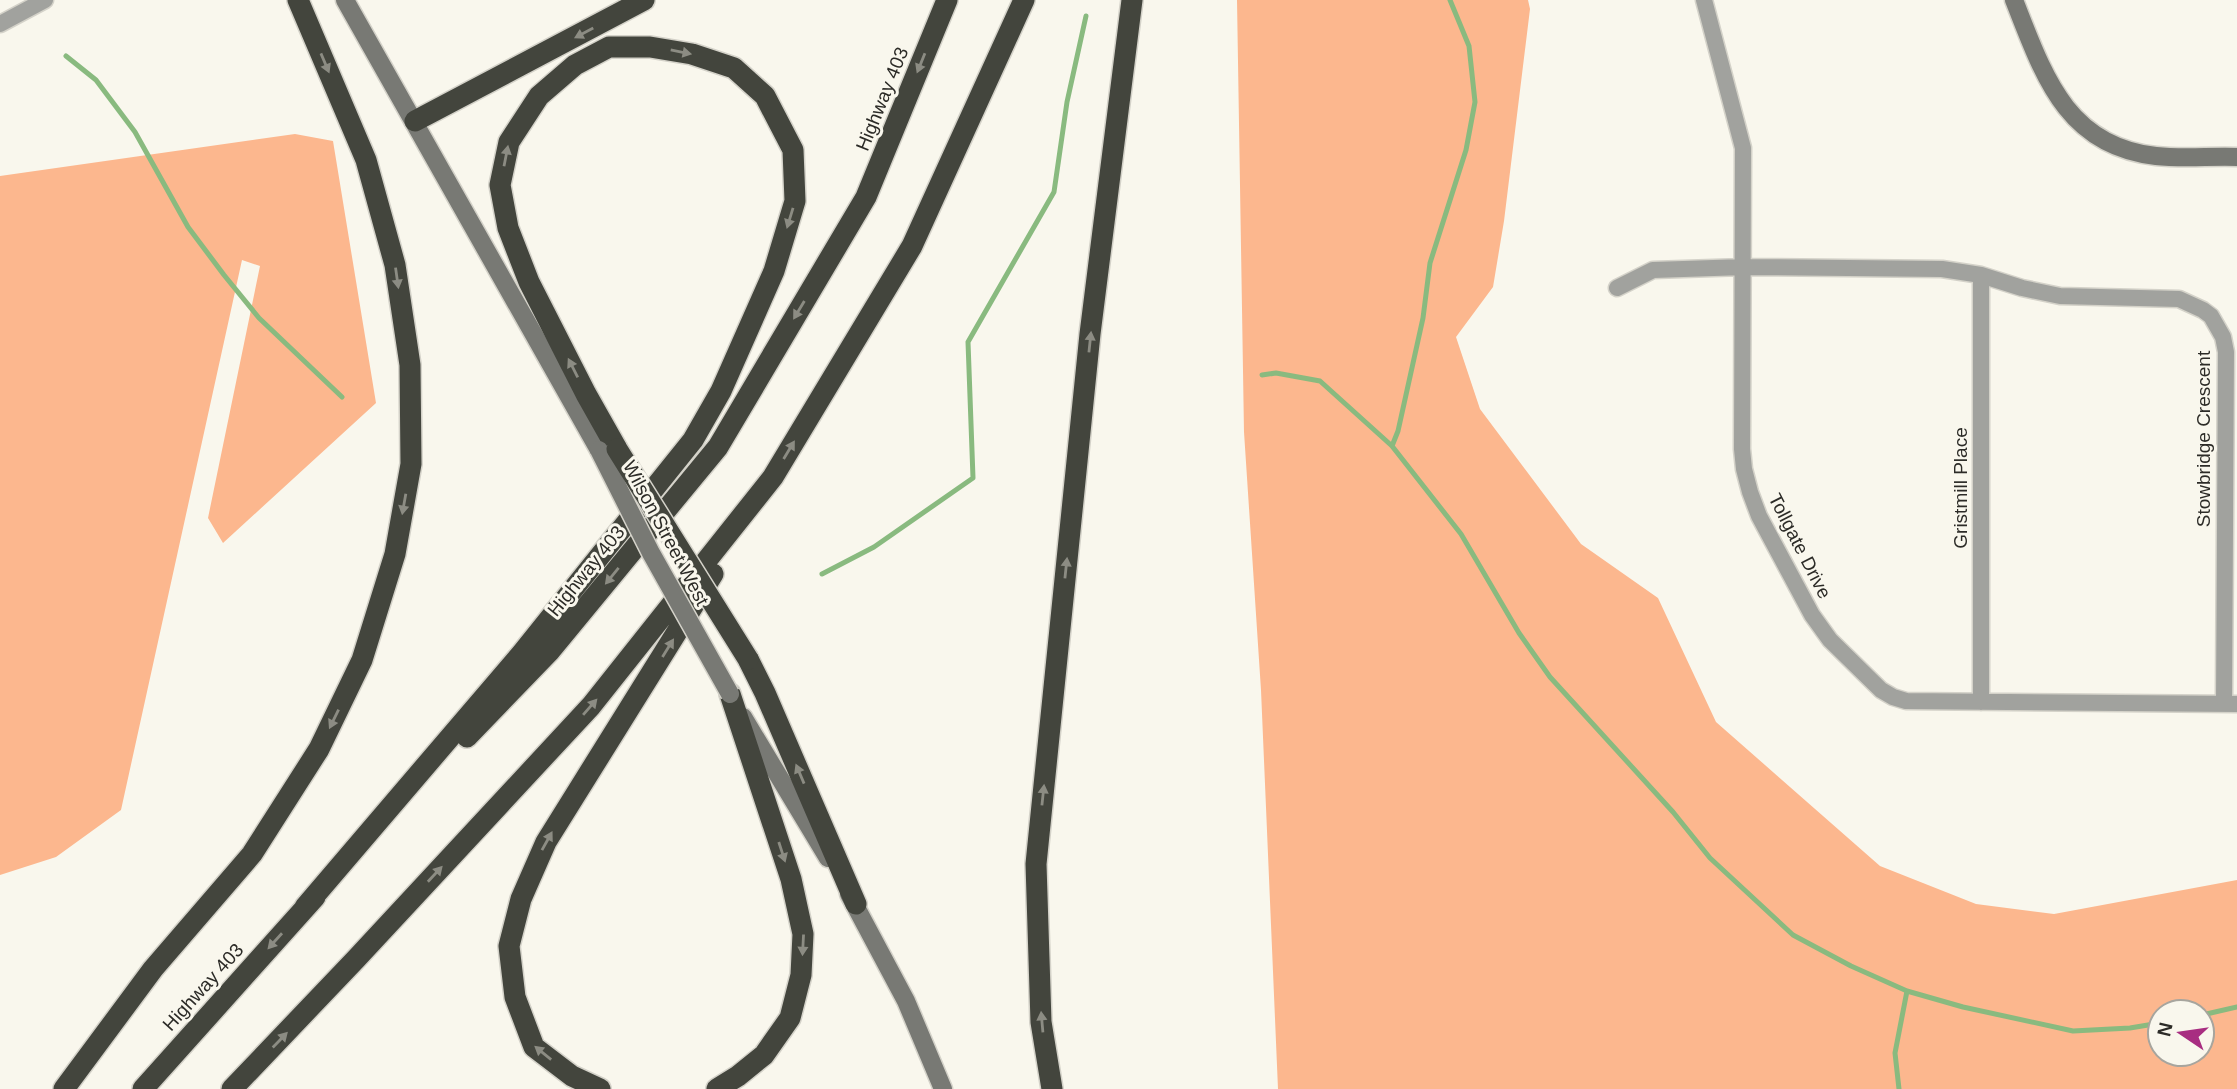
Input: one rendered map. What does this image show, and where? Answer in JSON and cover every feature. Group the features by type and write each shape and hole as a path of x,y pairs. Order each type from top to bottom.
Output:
{"highway":[{"path":"64,1089 153,969 252,854 319,749 362,660 395,554 411,464 410,365 395,265 366,160 298,0"},
{"path":"415,121 644,0"},
{"name":"Highway 403","path":"143,1089 305,906 549,652 718,447 866,197 947,0"},
{"path":"600,1089 572,1076 534,1047 515,997 509,946 521,898 546,842 773,477 912,246 1024,0"},
{"path":"1052,1089 1041,1021 1036,864 1090,334 1132,0"},
{"path":"305,906 522,653 694,440 721,391 774,271 795,201 793,150 765,96 734,68 692,54 650,47 609,47 575,65 539,96 509,142 500,185 508,229 529,282 586,394 608,450 748,659 856,904"},
{"path":"232,1089 591,706 773,477"},
{"path":"717,1089 764,1055 790,1018 801,975 803,934 791,878 730,694"}],"main road":[{"name":"Wilson Street West","path":"345,0 608,450 651,553 730,694 856,904 906,1001 943,1089"},
{"path":"2014,0 2038,61 2056,97 2070,115 2095,135 2122,148 2144,154 2169,157 2237,157"}],"street":[{"path":"0,24 46,0"},
{"name":"Tollgate Drive","path":"1704,0 1743,148 1744,469 1749,492 1759,516 1812,615 1830,640 1881,690 1893,698 1906,701 2230,704"},
{"name":"Stowbridge Crescent","path":"1617,288 1653,270 1744,267 1942,269 1981,275 2060,296 2179,299 2203,310 2218,327 2226,352 2230,704"},
{"name":"Gristmill Place","path":"1981,275 1981,702"}],"shaded area":[{"path":"1237,0 1528,0 1530,9 1504,221 1493,287 1456,337 1480,409 1581,544 1658,598 1716,722 1880,866 1976,904 2054,914 2237,880 2237,1089 1278,1089 1261,690 1244,432"},
{"path":"295,134 333,141 376,403 223,543 208,518 260,266 242,260 121,810 56,857 0,875 0,176"}],"waterway":[{"path":"1392,446 1398,431 1423,318 1430,263 1466,150 1475,102 1469,46 1450,0"},
{"path":"822,574 874,547 973,478 968,342 1054,192 1067,102 1086,16"},
{"path":"66,56 96,80 135,132 188,227 224,275 259,318 342,397"},
{"path":"1262,375 1276,373 1320,381 1392,446 1461,534 1519,633 1550,677 1673,812 1710,858 1793,935 1851,966 1907,991 1963,1007 2073,1031 2146,1025"},
{"path":"1899,1089 1895,1053 1907,991"},
{"path":"2216,1012 2237,1007"}]}
